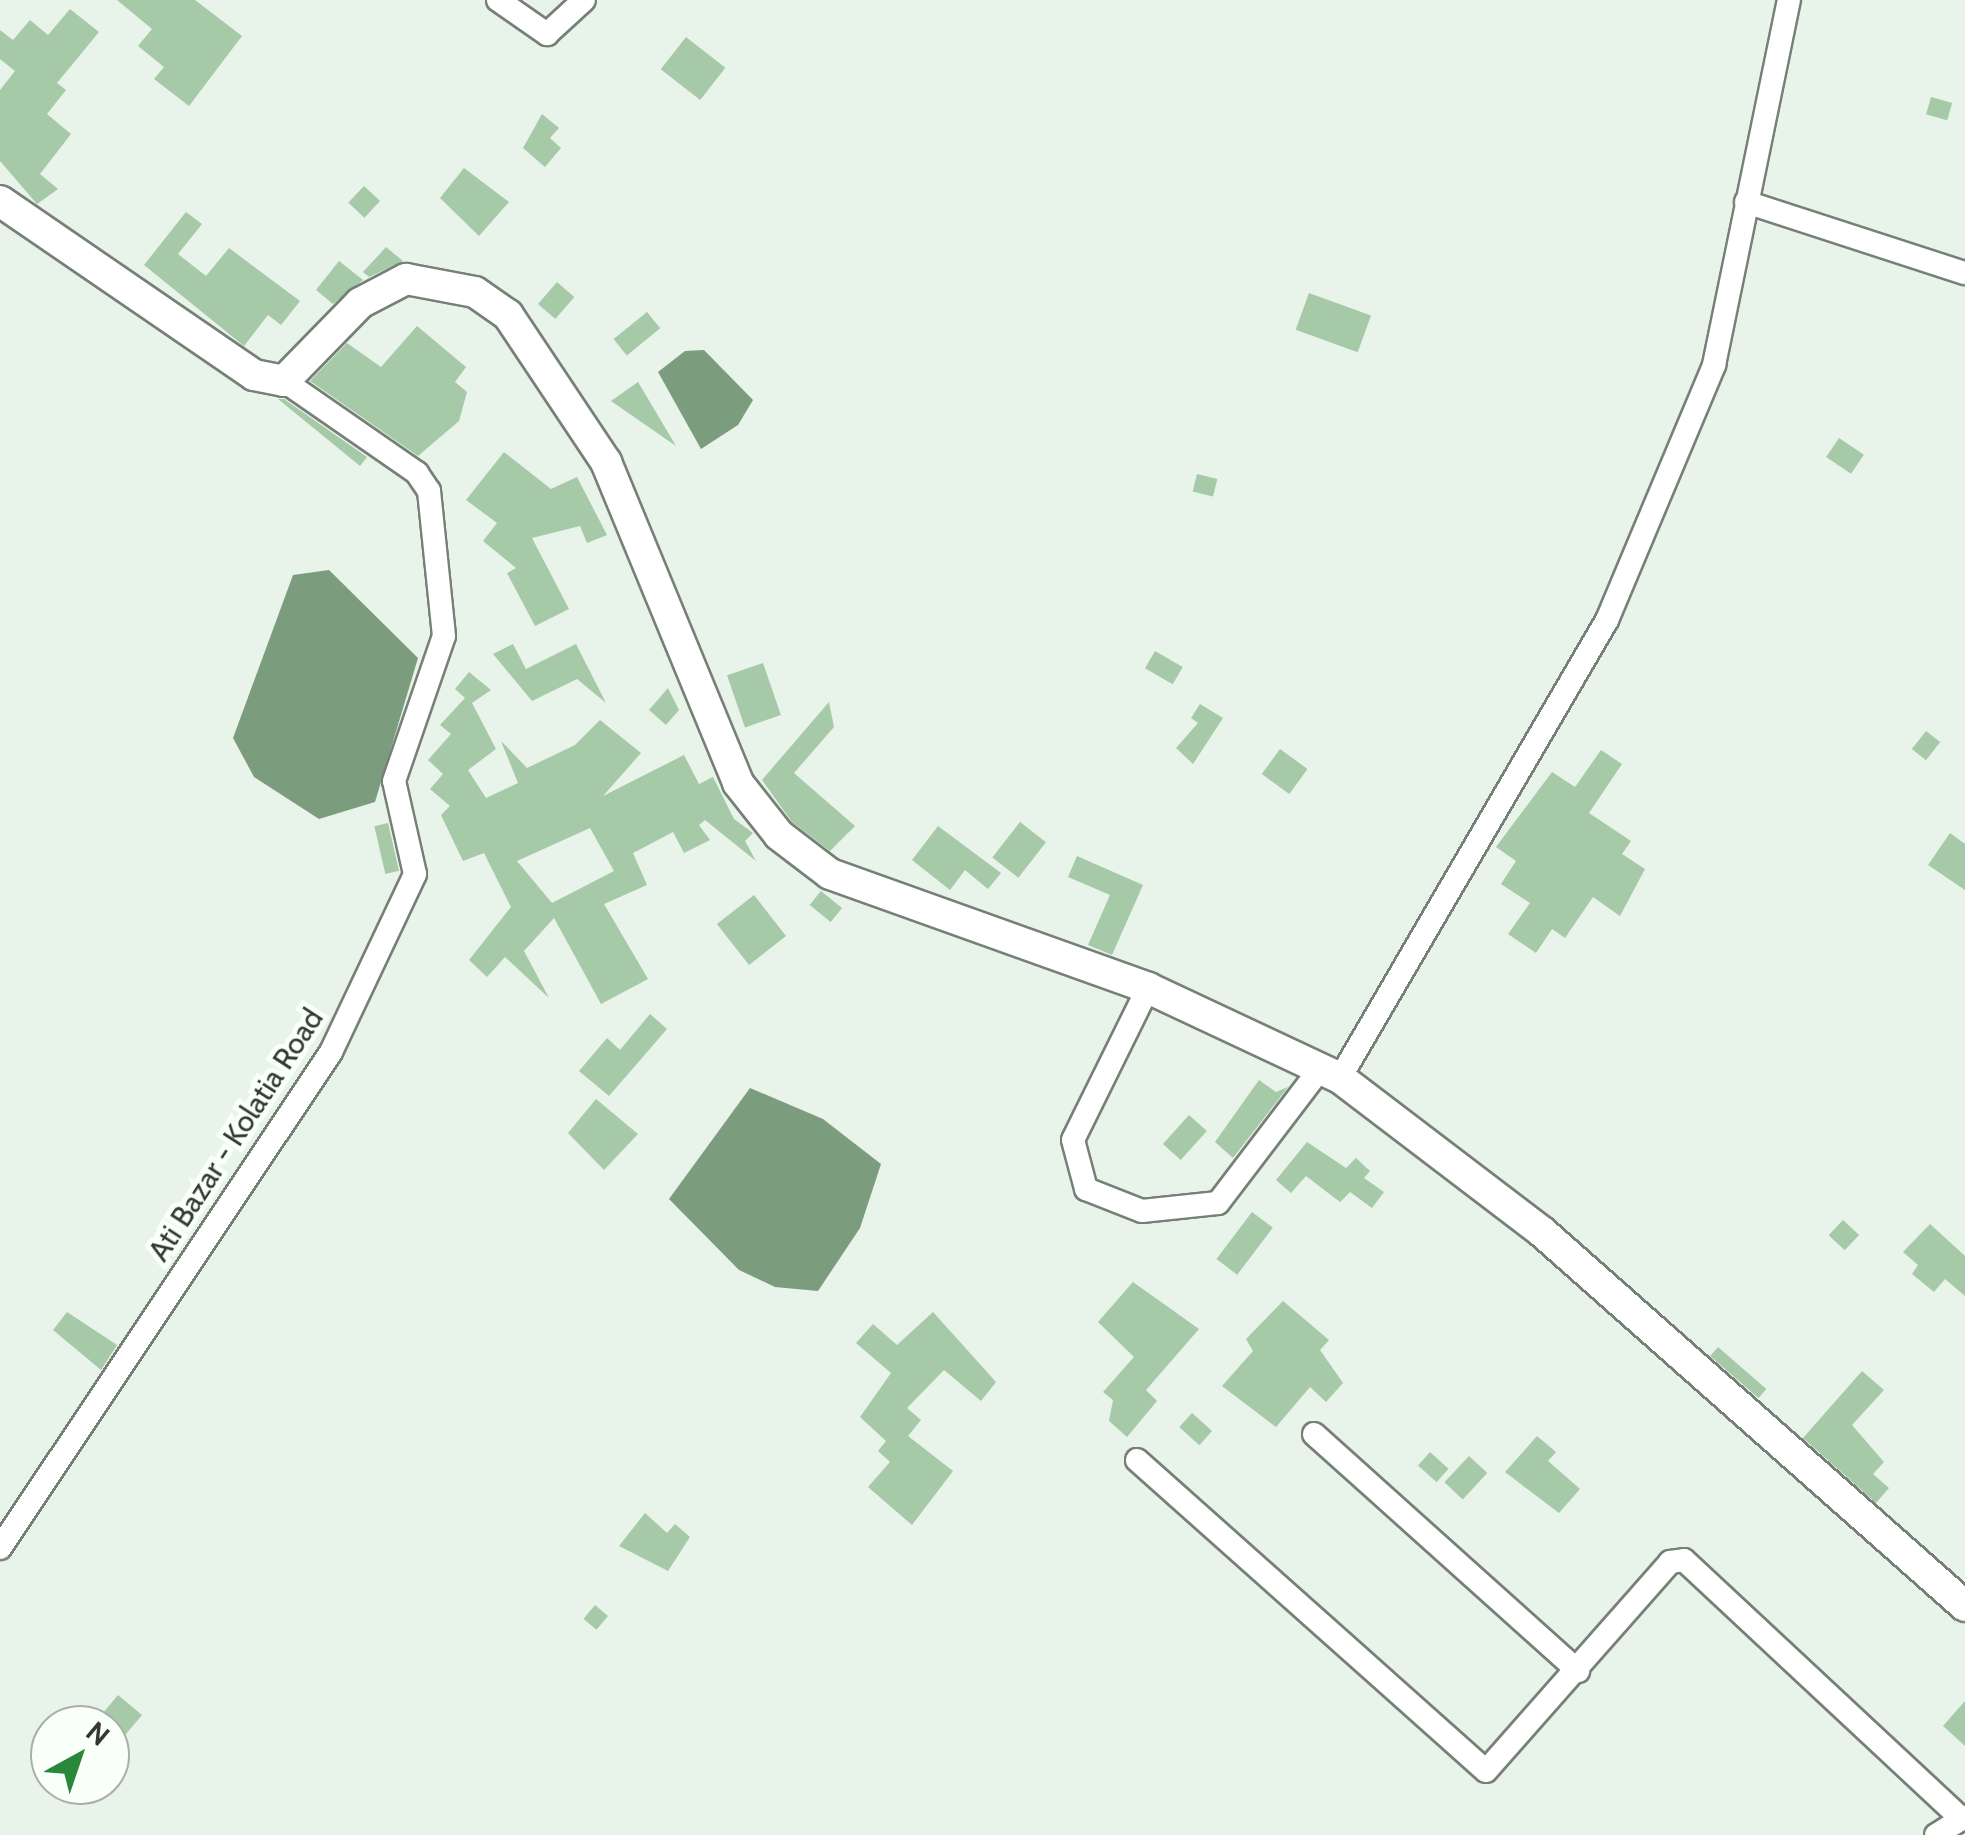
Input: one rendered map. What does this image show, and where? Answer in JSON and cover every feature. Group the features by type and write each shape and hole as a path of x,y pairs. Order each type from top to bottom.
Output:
{"main road":[{"path":"0,201 254,376 284,381 360,304 406,279 475,292 508,315 606,462 738,783 779,835 830,874 1148,988 1330,1073 1541,1231 1965,1606"}],"street":[{"path":"498,0 547,34 584,0"},
{"path":"1148,988 1073,1140 1086,1189 1142,1211 1218,1203 1330,1073 1607,620 1714,365 1789,0"},
{"path":"1746,202 1965,273"},
{"name":"Ati Bazar - Kolatia Road","path":"0,1548 330,1052 415,874 394,781 444,636 429,491 284,381"},
{"path":"1314,1434 1578,1671"},
{"path":"1137,1460 1486,1771 1670,1562 1684,1560 1963,1818 1936,1835"}],"shaded area":[{"path":"704,350 753,400 738,425 701,449 658,372 685,351"},
{"path":"329,570 418,658 375,802 319,819 254,777 233,738 293,575"},
{"path":"750,1088 823,1119 881,1164 860,1228 818,1291 775,1287 739,1270 669,1199"}],"building":[{"path":"117,0 195,0 242,36 189,106 154,79 164,67 138,46 152,29"},
{"path":"70,9 99,32 57,83 66,90 47,114 71,134 40,174 58,189 37,204 0,161 0,90 15,71 0,59 0,30 13,40 30,20 48,35"},
{"path":"686,37 725,68 700,100 661,69"},
{"path":"1931,97 1952,103 1947,120 1926,114"},
{"path":"542,114 559,128 550,138 561,148 545,167 523,148"},
{"path":"464,168 509,202 479,236 440,198"},
{"path":"364,186 380,201 364,218 348,203"},
{"path":"186,212 202,224 178,254 206,276 229,248 300,301 281,325 268,315 244,346 144,265"},
{"path":"386,247 403,261 369,277 363,272"},
{"path":"339,261 363,280 333,304 316,290"},
{"path":"557,282 574,297 555,319 538,304"},
{"path":"1309,293 1371,316 1358,352 1296,330"},
{"path":"647,312 660,328 627,355 614,339"},
{"path":"417,326 466,367 455,382 467,392 459,421 418,456 310,381 347,343 381,367"},
{"path":"638,382 676,446 611,401"},
{"path":"278,399 284,399 367,457 360,466"},
{"path":"1839,438 1864,455 1851,474 1826,457"},
{"path":"504,452 551,489 577,477 607,535 587,543 580,526 532,538 569,609 535,626 507,573 516,568 483,541 497,523 466,500"},
{"path":"1197,474 1217,479 1213,497 1193,491"},
{"path":"513,644 526,669 576,644 606,703 577,679 532,701 493,654"},
{"path":"1155,651 1183,667 1173,684 1145,668"},
{"path":"763,663 781,715 745,727 727,675"},
{"path":"469,672 491,690 472,703 496,749 468,770 486,798 518,783 501,741 527,768 575,745 600,720 641,753 603,796 684,755 699,784 713,777 734,819 753,833 745,841 756,861 705,820 699,825 710,840 684,853 673,832 633,853 647,885 604,904 648,979 601,1004 554,918 524,951 549,998 505,957 487,977 469,960 511,907 484,853 463,861 441,815 450,806 430,789 443,774 428,760 451,734 440,725 465,698 455,689","holes":["590,828 614,871 552,903 517,861"]},
{"path":"668,688 679,710 666,725 649,710"},
{"path":"829,702 834,727 794,773 855,826 830,851 792,822 762,780"},
{"path":"1200,704 1223,718 1193,764 1176,748 1198,723 1191,718"},
{"path":"1926,731 1940,742 1926,760 1912,749"},
{"path":"1280,749 1308,769 1289,794 1262,774"},
{"path":"1601,750 1622,764 1589,813 1631,841 1622,854 1645,869 1620,916 1593,897 1565,938 1552,929 1536,953 1508,934 1530,903 1501,884 1516,861 1496,847 1552,772 1575,787"},
{"path":"1020,822 1046,842 1018,878 992,857"},
{"path":"388,823 399,871 385,874 374,826"},
{"path":"938,826 1001,873 988,889 965,870 950,890 912,860"},
{"path":"1950,833 1965,844 1965,890 1928,865"},
{"path":"1077,856 1143,885 1112,955 1088,945 1110,895 1068,877"},
{"path":"821,891 842,908 831,922 810,905"},
{"path":"754,895 786,936 749,965 717,924"},
{"path":"650,1014 667,1029 609,1096 579,1071 607,1038 620,1050"},
{"path":"1259,1080 1276,1092 1288,1087 1233,1158 1215,1142"},
{"path":"596,1099 638,1134 604,1170 568,1133"},
{"path":"1189,1115 1207,1131 1181,1160 1163,1144"},
{"path":"1307,1142 1346,1168 1356,1158 1370,1171 1364,1178 1384,1192 1372,1208 1350,1192 1340,1202 1306,1176 1291,1193 1276,1180"},
{"path":"1252,1212 1273,1228 1237,1275 1216,1259"},
{"path":"1843,1220 1859,1235 1845,1250 1829,1235"},
{"path":"1930,1224 1965,1256 1965,1296 1945,1279 1934,1292 1912,1274 1918,1265 1903,1252"},
{"path":"1133,1282 1199,1329 1146,1390 1157,1401 1127,1437 1109,1421 1113,1400 1103,1392 1134,1357 1098,1322"},
{"path":"1283,1301 1329,1340 1320,1350 1343,1383 1326,1402 1310,1387 1276,1427 1222,1386 1253,1351 1246,1339"},
{"path":"67,1312 117,1345 101,1370 53,1330"},
{"path":"933,1312 996,1382 981,1401 944,1370 907,1408 921,1420 908,1436 953,1471 912,1525 868,1487 890,1462 878,1451 886,1441 860,1417 891,1373 856,1343 873,1324 897,1345"},
{"path":"1718,1347 1766,1389 1758,1398 1710,1356"},
{"path":"1862,1371 1884,1390 1852,1425 1884,1462 1873,1474 1889,1488 1876,1503 1803,1438"},
{"path":"1192,1413 1212,1431 1199,1445 1179,1427"},
{"path":"1537,1436 1556,1452 1548,1461 1580,1489 1559,1513 1505,1472"},
{"path":"1430,1452 1449,1469 1437,1482 1418,1465"},
{"path":"1469,1456 1487,1473 1463,1499 1444,1482"},
{"path":"645,1513 667,1533 675,1524 690,1537 668,1571 619,1546"},
{"path":"595,1605 608,1616 596,1630 583,1619"},
{"path":"118,1695 130,1705 110,1705"},
{"path":"1965,1701 1965,1746 1943,1726"},
{"path":"130,1705 142,1715 130,1729"}]}
